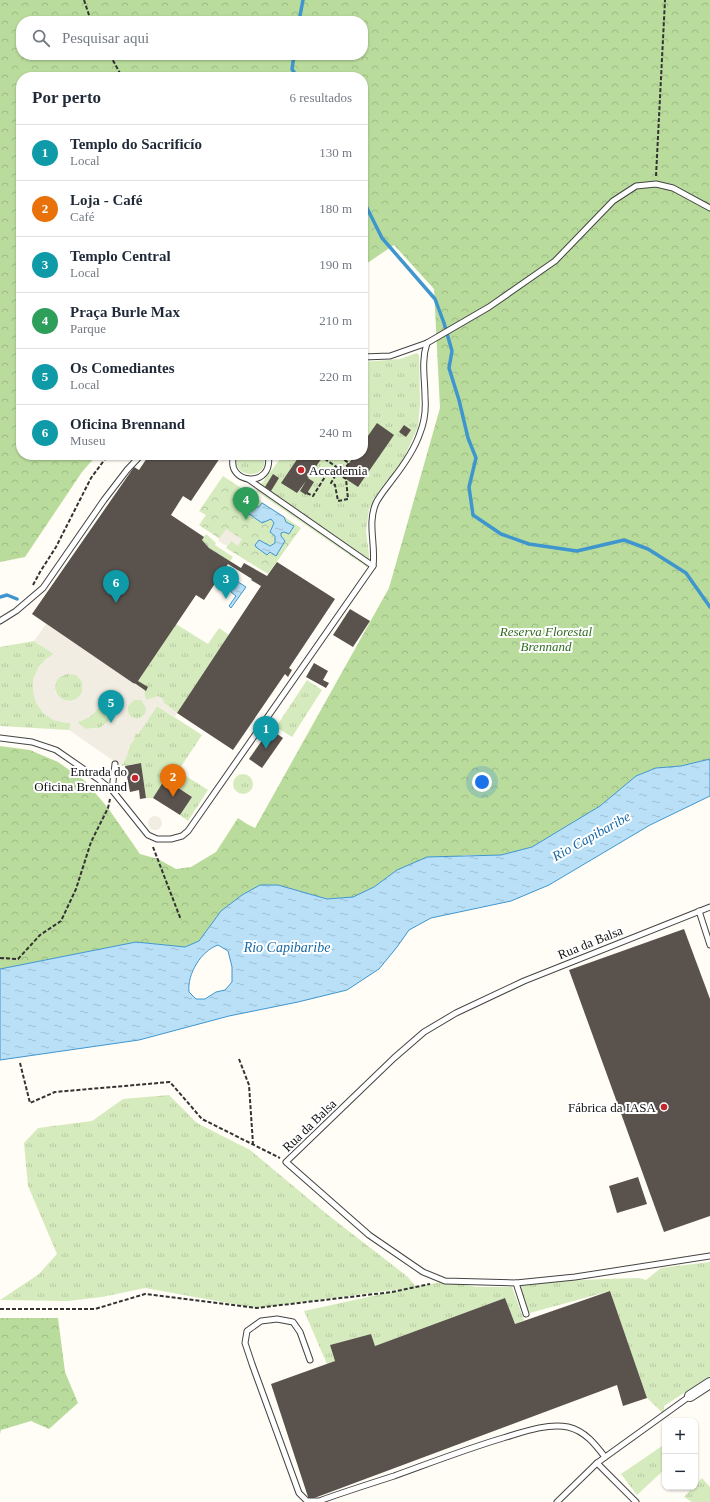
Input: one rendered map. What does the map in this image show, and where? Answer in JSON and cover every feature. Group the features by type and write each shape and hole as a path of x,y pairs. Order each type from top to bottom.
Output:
{"street":[{"path":"690,1396 710,1383"}],"lane":[{"path":"368,357 390,356 427,343 489,307 555,261 612,201 636,186 656,184 673,188 710,208"},
{"path":"0,738 32,742 56,750 98,778 112,790 148,835 158,839 171,839 182,836 188,831 372,566 374,554 372,524 376,503 405,463 420,434 426,399 423,362 427,343"},
{"path":"0,621 43,588 104,500 136,460"},
{"path":"233,460 234,469 242,478 253,480 263,475 268,466 268,460"},
{"path":"248,479 372,566"},
{"path":"112,790 115,764"},
{"name":"Rua da Balsa","path":"710,907 524,980 456,1013 424,1032 394,1058 286,1162 369,1235 423,1272 444,1281 516,1283 575,1277 710,1256"},
{"path":"699,911 710,945"},
{"path":"516,1283 526,1314"},
{"path":"310,1360 300,1332 293,1322 277,1319 261,1321 247,1331 245,1343 252,1364 299,1493 306,1501 319,1501 395,1476 476,1446 520,1433 548,1427 567,1427 580,1431 591,1440 605,1457"},
{"path":"557,1502 605,1457 690,1396"},
{"path":"598,1463 636,1502"}],"path":[{"path":"84,0 89,16"},
{"path":"656,184 665,0"},
{"path":"113,60 119,72"},
{"path":"26,602 40,572 56,547 91,478 104,460"},
{"path":"326,460 338,468 338,471 331,483 335,485 338,501 348,499 346,479 340,475 349,463 344,460"},
{"path":"308,493 313,496 328,472 335,476"},
{"path":"0,958 18,959 40,935 61,921 76,889 91,842 108,808 112,790"},
{"path":"148,835 181,920"},
{"path":"239,1059 249,1085 253,1144"},
{"path":"20,1063 30,1103 55,1092 170,1082 202,1119 286,1162"},
{"path":"0,1309 95,1308 145,1294 256,1308 392,1292 444,1281"}],"green space":[{"name":"Reserva Florestal Brennand","path":"0,0 710,0 710,759 681,766 656,768 636,776 600,806 532,847 501,855 465,855 397,870 374,887 353,897 327,899 278,885 260,885 242,895 221,911 199,941 185,947 136,942 0,969 0,746 30,750 58,762 85,781 108,808 140,854 158,859 176,869 191,867 216,852 238,818 255,828 389,588 440,408 434,289 394,245 368,263 368,72 16,72 16,460 93,460 82,472 25,557 0,562"},
{"path":"417,353 419,355 420,404 418,427 402,462 380,491 369,509 366,531 370,562 367,567 256,491 279,460 368,460 368,362 400,359"},
{"path":"237,460 264,460 264,463 262,469 257,473 250,474 244,473 239,469"},
{"path":"223,476 301,528 268,574 226,548 231,541 226,529 220,539 199,525 206,515 199,511"},
{"path":"206,534 216,543 215,545 233,557 230,561 209,548 202,540"},
{"path":"176,624 208,644 219,628 229,635 177,713 164,703 146,700 136,684"},
{"path":"34,641 54,654 46,659 38,668 71,723 69,730 0,726 0,647"},
{"path":"69,673 79,677 83,687 79,697 69,701 59,697 55,687 59,677"},
{"path":"307,680 322,690 292,737 276,727"},
{"path":"105,690 114,693 115,716 100,728 85,729 77,722 88,717 96,710 102,701"},
{"path":"137,699 144,702 147,709 144,716 137,719 130,716 127,709 130,702"},
{"path":"157,706 202,735 178,771 208,790 188,821 180,815 192,797 166,779 153,798 146,798 141,763 121,766 135,733 138,734"},
{"path":"243,774 250,777 253,784 250,791 243,794 236,791 233,784 236,777"},
{"path":"169,1095 197,1123 250,1150 328,1215 408,1277 416,1287 445,1281 476,1287 512,1287 524,1320 515,1324 505,1298 375,1346 371,1334 330,1345 335,1361 327,1364 304,1311 409,1288 256,1308 145,1288 102,1297 68,1301 0,1300 39,1274 57,1254 28,1186 24,1143 38,1128 92,1121 123,1099"},
{"path":"710,1262 710,1376 664,1406 664,1414 647,1398 610,1291 526,1314 516,1283 639,1278 646,1280 661,1268"},
{"path":"0,1318 58,1318 65,1372 78,1403 49,1429 31,1421 1,1430 0,1434"},
{"path":"662,1446 662,1472 637,1495 621,1474"},
{"path":"702,1478 710,1487 710,1502 692,1502 684,1497 691,1490 698,1490 698,1482"}],"shaded area":[{"path":"226,529 242,539 238,546 231,541 227,546 218,541"},
{"path":"46,624 144,689 146,700 158,696 163,699 164,703 177,713 175,717 157,706 138,734 135,733 134,740 129,746 127,757 121,766 69,730 71,723 53,720 43,713 36,703 33,691 33,679 38,668 46,659 54,654 34,641","holes":["67,674 76,675 82,682 82,692 80,696 73,701 64,700 57,695 55,691 58,678","105,690 114,693 115,716 100,728 85,729 77,722 90,717 95,712 103,698","134,700 141,700 146,708 145,714 137,719 131,717 128,712 128,706"]},
{"path":"152,816 158,816 162,820 162,826 158,830 152,830 148,826 148,820"}],"water":[{"path":"249,501 256,507 259,507 262,503 284,517 286,522 294,526 289,534 284,532 281,533 281,536 285,541 276,556 270,552 267,555 255,545 259,540 270,546 275,543 275,536 270,532 274,523 271,519 262,523 245,511"},
{"path":"227,575 246,587 231,608 229,606 236,596 231,592 232,590 226,586 224,588 220,586"},
{"name":"Rio Capibaribe","path":"710,759 710,796 650,825 549,885 511,901 431,918 409,930 379,969 347,990 229,1016 139,1040 0,1060 0,969 136,942 185,947 199,941 221,911 242,895 260,885 278,885 327,899 353,897 374,887 397,870 427,857 501,855 532,847 600,806 636,776 656,768 681,766","holes":["218,945 228,951 232,967 232,982 225,990 216,992 205,999 196,999 189,992 190,978 196,964 206,952"]}],"building":[{"path":"377,423 394,435 358,487 340,475 351,460 368,460 368,436"},
{"path":"404,425 411,430 406,437 399,432"},
{"path":"146,460 219,460 191,501 183,496 171,515 204,537 202,540 209,548 241,568 244,563 267,576 277,562 335,599 289,668 292,670 288,677 285,674 233,750 177,713 261,586 251,580 252,579 228,564 204,600 196,595 138,681 148,687 146,691 32,614 134,467 139,470"},
{"name":"Accademia","path":"297,460 321,460 308,478 314,482 306,495 300,491 306,481 297,493 281,483"},
{"path":"273,474 279,478 271,491 265,487"},
{"path":"350,609 370,621 353,647 333,635"},
{"path":"314,663 328,671 323,680 329,683 326,688 306,677"},
{"path":"270,729 283,738 262,768 249,759"},
{"name":"Entrada do Oficina Brennand","path":"141,763 146,798 140,799 139,790 130,792 125,766"},
{"path":"165,779 192,797 180,815 153,798"},
{"name":"Fábrica da IASA","path":"684,929 710,999 710,1216 664,1232 569,970"},
{"path":"638,1177 647,1204 617,1213 609,1186"},
{"path":"610,1291 647,1398 623,1406 617,1385 309,1500 271,1384 335,1361 330,1345 371,1334 375,1346 505,1298 515,1324"}],"waterway":[{"path":"300,16 303,0"},
{"path":"293,60 292,69 294,72"},
{"path":"368,210 382,238 435,299 444,323 452,351 449,368 459,400 468,438 476,458 469,487 473,515 501,534 529,544 577,551 624,540 648,549 686,573 710,607"},
{"path":"0,597 7,595 17,599"}],"place":[{"name":"Accademia","path":"301,470"},
{"name":"Praça Burle Max","path":"246,520"},
{"name":"Templo Central","path":"226,599"},
{"name":"Oficina Brennand","path":"116,603"},
{"name":"Os Comediantes","path":"111,723"},
{"name":"Templo do Sacrificío","path":"266,749"},
{"name":"Entrada do Oficina Brennand","path":"135,778"},
{"name":"Loja - Café","path":"173,797"},
{"name":"Fábrica da IASA","path":"664,1107"}]}
